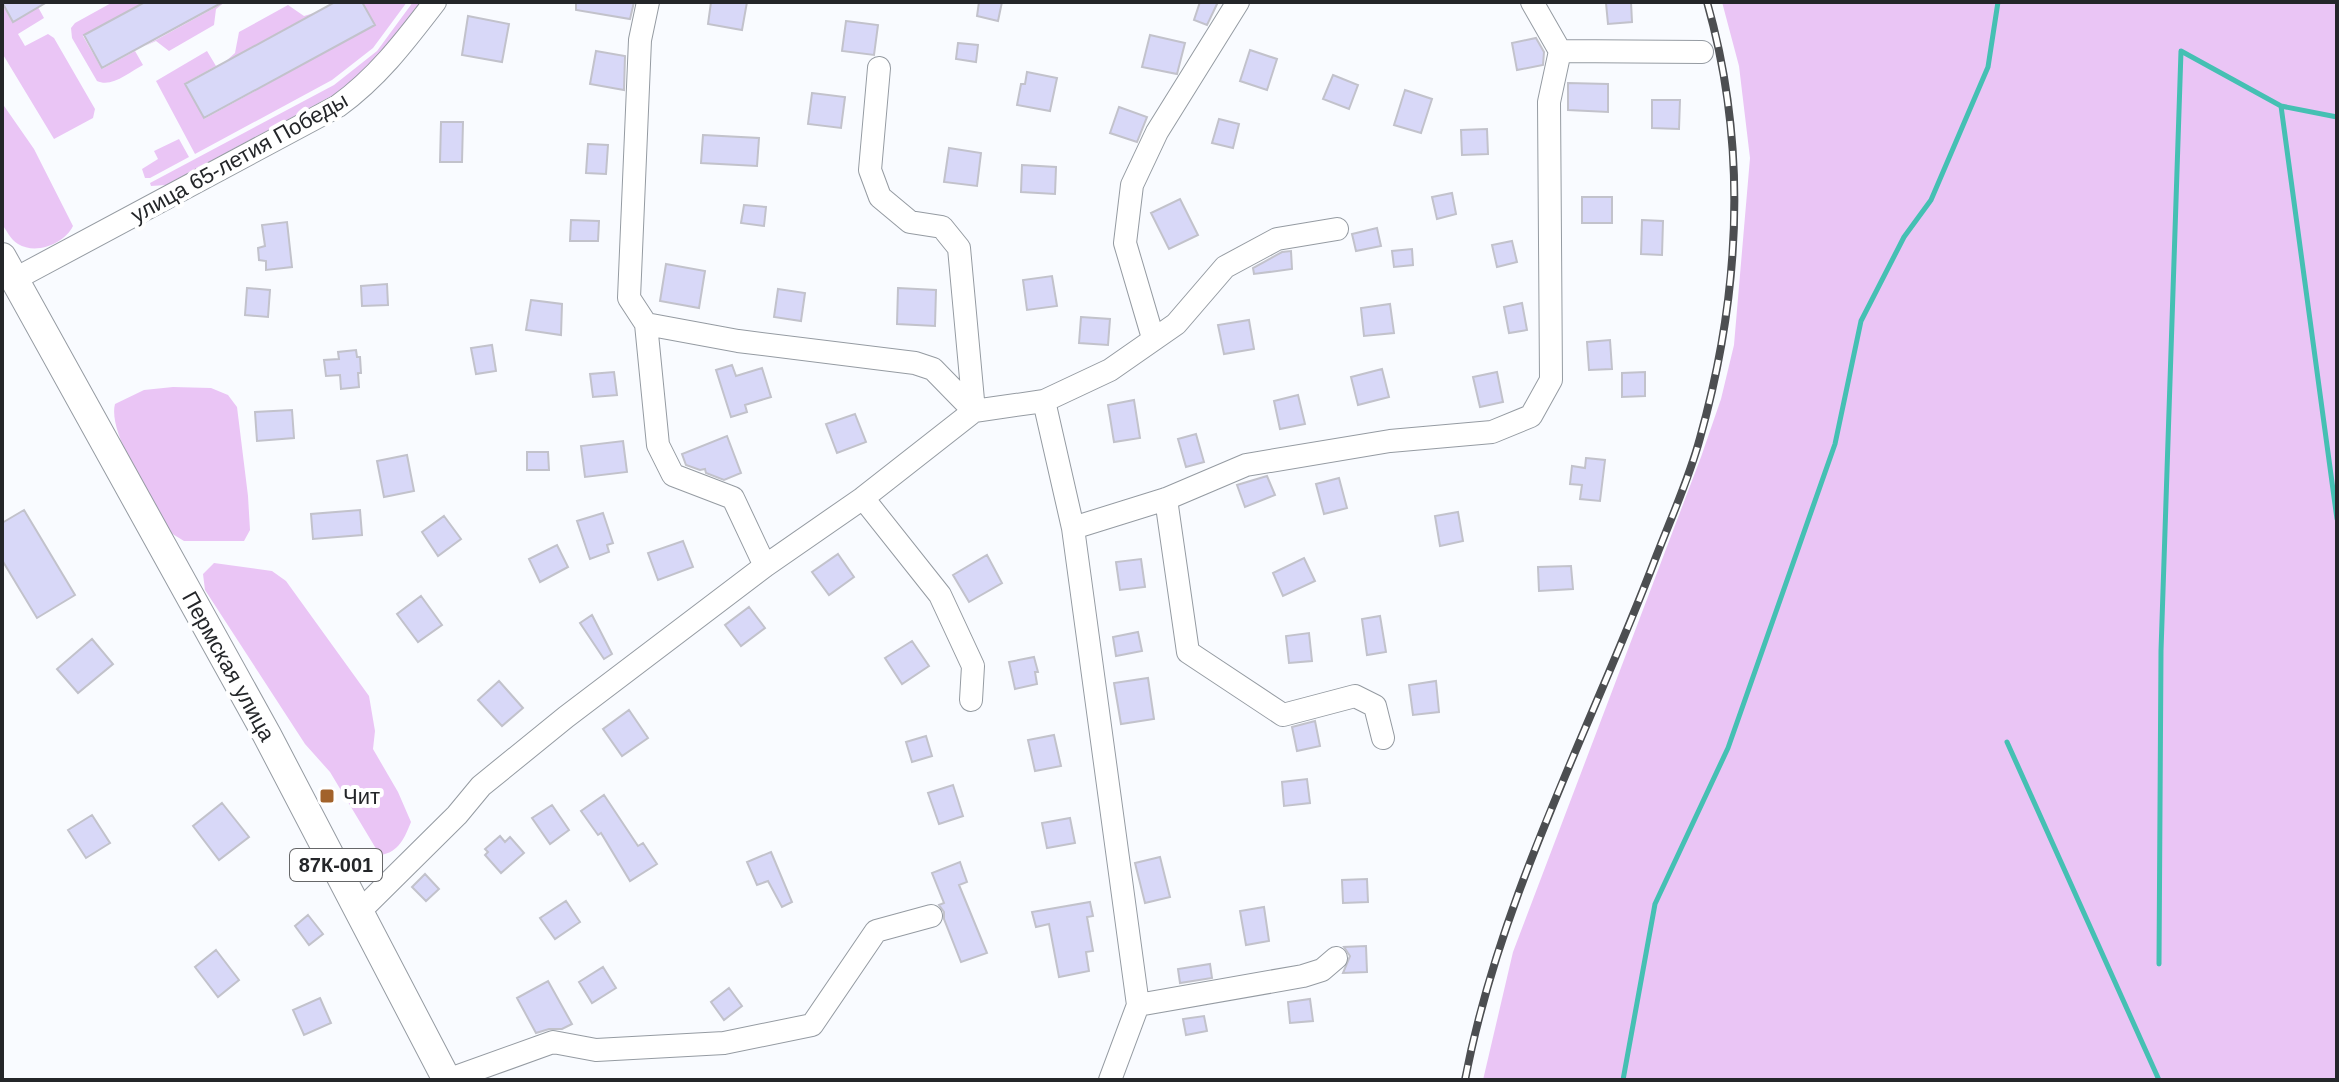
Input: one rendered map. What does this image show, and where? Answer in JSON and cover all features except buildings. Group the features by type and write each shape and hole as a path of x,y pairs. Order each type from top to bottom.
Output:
{"main road":[{"name":"Пермская улица","path":"9,268 253,709 447,1080"}],"street":[{"name":"улица 65-летия Победы","path":"9,268 338,106 363,88 390,61 435,2"},
{"path":"648,2 640,40 629,298 646,324 658,445 673,475 733,498 765,566"},
{"path":"1153,338 1125,243 1132,185 1157,132 1238,2"},
{"path":"1073,528 1166,499 1246,465 1390,441 1492,432 1531,416 1551,380 1549,102 1560,51 1532,2"},
{"path":"1560,51 1702,52"},
{"path":"879,68 870,170 880,197 910,222 942,227 959,248 974,411"},
{"path":"359,912 457,815 481,786 566,717 765,566 863,498 974,411 1044,401 1110,370 1176,324 1225,267 1277,239 1337,229"},
{"path":"646,324 738,341 915,363 933,369 974,411"},
{"path":"1044,401 1073,528 1138,1005 1110,1080"},
{"path":"863,498 940,595 973,666 971,700"},
{"path":"1166,499 1188,652 1283,715 1355,696 1375,706 1383,738"},
{"path":"447,1080 553,1042 596,1050 724,1043 812,1025 876,931 931,916"},
{"path":"1138,1005 1303,976 1322,970 1336,958"}],"shaded area":[{"path":"113,2 144,2 83,36 102,69 135,51 143,65 114,81 103,83 97,81 72,38 71,28"},
{"path":"225,2 216,9 214,25 169,51 156,41 145,46"},
{"path":"362,2 407,2 373,48 332,80 195,154 156,81 207,51 216,66 185,83 204,119 375,25"},
{"path":"413,2 424,2 383,58 339,92 166,185 151,186 150,183 334,85 377,51"},
{"path":"1722,2 2337,2 2337,1080 1483,1080 1513,952 1701,457 1721,399 1734,345 1750,158 1739,66"},
{"path":"2,4 13,22 38,7 44,18 18,34 25,46 48,34 54,38 95,109 93,118 54,139 2,53"},
{"path":"288,5 304,16 314,13 225,62 235,53 239,32"},
{"path":"2,103 34,149 73,226 63,238 49,246 33,248 18,244 2,224"},
{"path":"179,139 189,157 145,178 142,169 158,159 154,151"},
{"path":"211,388 228,395 237,407 250,530 244,541 184,541 171,533 125,450 114,417 115,404 144,390"},
{"path":"214,563 272,571 286,581 369,696 375,731 373,749 411,822 404,838 392,851 381,855 375,847 330,772 305,744 205,590 203,574"}],"waterway":[{"path":"1623,1080 1655,904 1728,748 1835,444 1861,321 1904,237 1931,200 1988,67 1998,2"},
{"path":"2159,964 2161,651 2181,51 2281,106 2337,117"},
{"path":"2281,106 2337,519"},
{"path":"2007,742 2159,1080"}],"railway":[{"path":"1465,1080 1500,945 1523,880 1680,498 1696,453 1713,384 1724,330 1734,220 1729,111 1707,2"}],"place":[{"name":"Чит","path":"327,796"}]}
